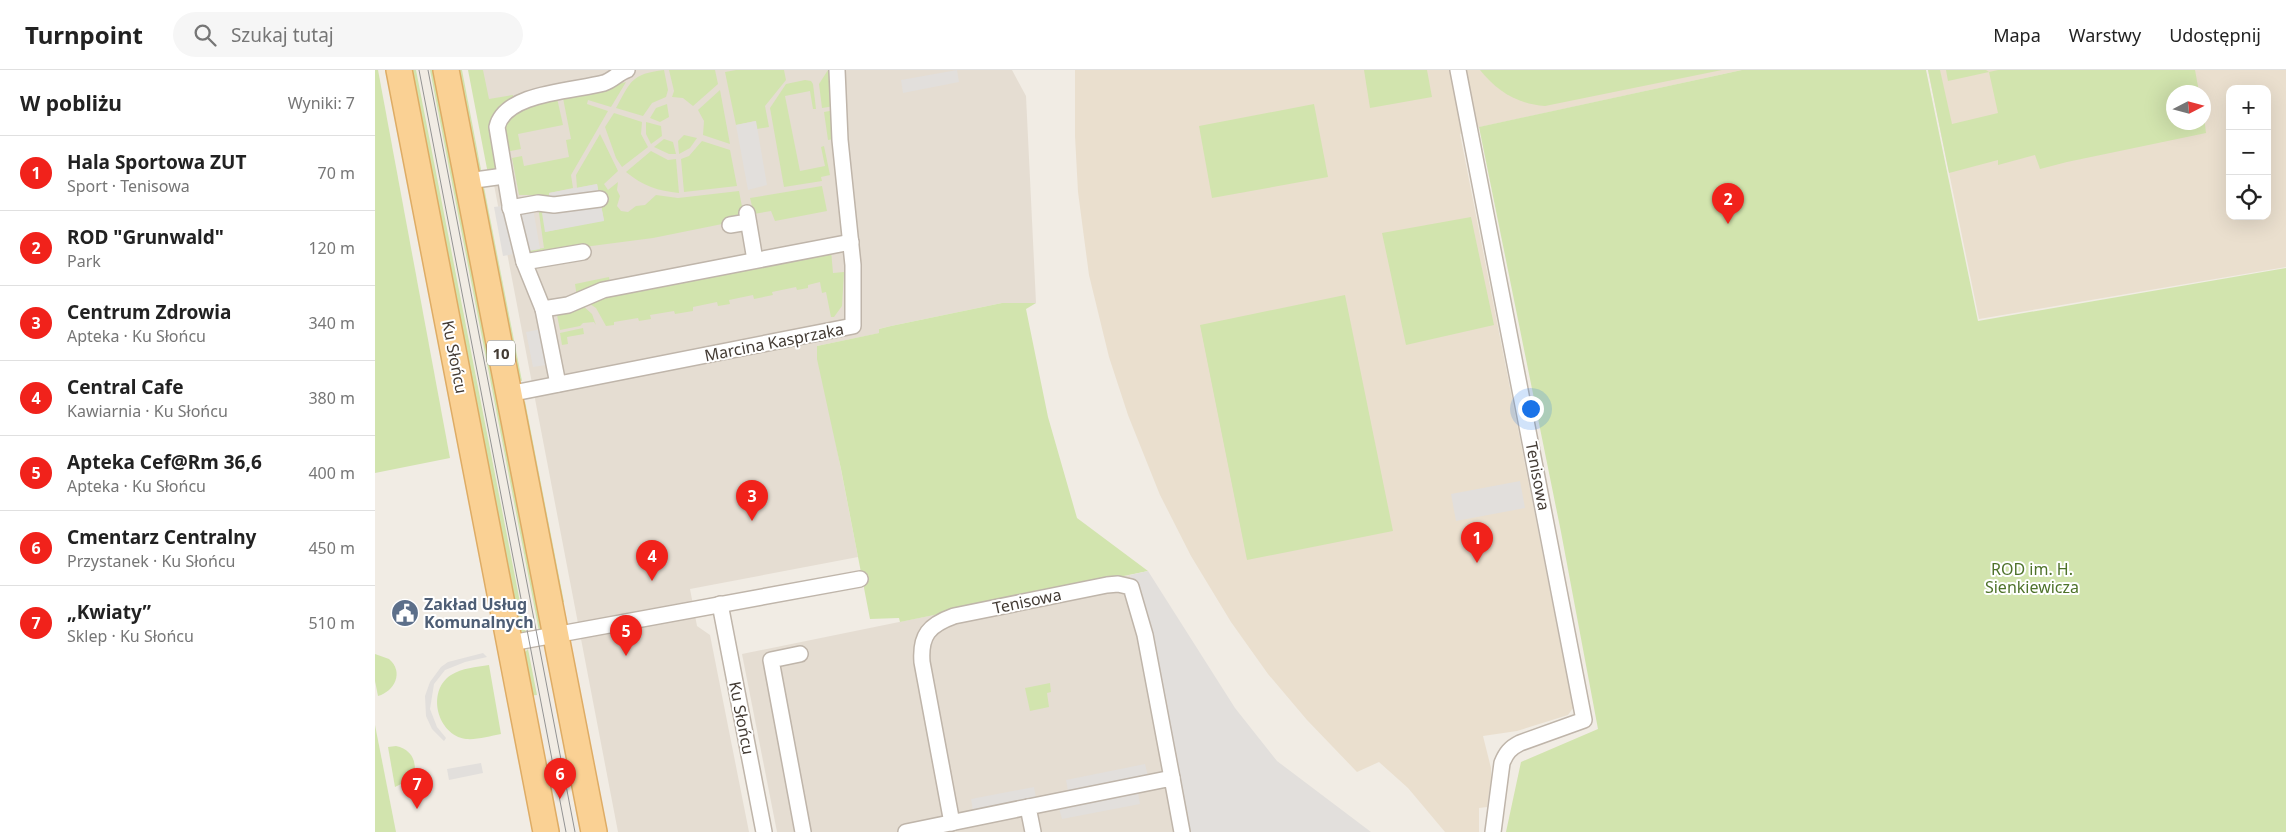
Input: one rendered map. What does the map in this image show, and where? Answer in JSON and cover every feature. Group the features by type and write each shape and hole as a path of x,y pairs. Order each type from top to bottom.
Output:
{"main road":[{"name":"Ku Słońcu","path":"399,70 546,832"},
{"name":"10","path":"446,70 594,832"}],"street":[{"path":"558,384 543,309 525,262 511,208 504,176 497,127 498,121 508,110 522,101 606,82 627,70"},
{"path":"543,309 568,305 603,290 851,242 841,149 837,70"},
{"name":"Tenisowa","path":"1458,70 1583,720 1520,743 1511,748 1505,755 1502,763 1493,832"},
{"path":"468,182 504,176"},
{"path":"511,208 537,203 555,205 600,199"},
{"path":"730,224 747,217 755,260"},
{"name":"Marcina Kasprzaka","path":"509,394 853,326 854,290 851,242"},
{"path":"525,262 583,252"},
{"path":"511,643 860,579"},
{"name":"Tenisowa","path":"952,823 922,662 921,646 923,638 935,625 954,616 1118,584 1131,587 1136,597 1145,634 1182,832"},
{"name":"Ku Słońcu","path":"720,604 764,832"},
{"path":"800,654 771,660 803,832"},
{"path":"906,832 1172,778"},
{"path":"1028,807 1033,832"}],"shaded area":[{"path":"472,70 1012,70 1026,96 1036,303 1002,303 891,326 879,329 880,333 817,346 858,557 690,589 697,626 710,635 749,832 618,832"},
{"path":"957,70 959,82 903,93 901,80"},
{"path":"1075,70 1742,70 1480,127 1460,134 1573,708 1568,715 1517,731 1483,736 1491,768 1491,779 1487,807 1479,808 1479,832 1445,832 1408,788 1379,762 1357,772 1307,720 1268,674 1231,622 1191,556 1160,495 1128,415 1109,357 1089,275 1078,192 1075,136"},
{"path":"1928,70 2286,70 2286,267 1979,319"},
{"path":"756,121 767,185 748,190 736,125"},
{"path":"597,184 604,221 545,232 542,213 552,211 549,193"},
{"path":"510,205 533,208 540,249 503,256 494,207"},
{"path":"547,328 553,364 533,367 526,332"},
{"path":"1520,481 1525,508 1456,521 1451,494"},
{"path":"1148,571 1235,708 1277,761 1371,832 1190,832 1153,646 1130,575"},
{"path":"1130,575 1153,646 1190,832 777,832 742,654"},
{"path":"483,653 487,657 465,662 445,670 434,684 430,709 437,727 446,738 444,741 432,729 426,716 425,696 430,682 441,667 448,662"},
{"path":"481,763 483,773 449,780 447,769"},
{"path":"1145,764 1148,776 1138,793 1140,804 1062,819 1059,808 1068,791 1066,780"},
{"path":"1034,787 1036,798 973,811 971,799"}],"green space":[{"path":"375,70 378,70 450,458 375,473"},
{"path":"407,70 416,70 526,633 517,630"},
{"path":"430,70 440,70 544,628 539,631"},
{"path":"454,70 462,70 482,175 477,173"},
{"path":"468,70 483,70 489,99 513,95 514,101 502,108 497,170 488,174"},
{"path":"664,70 668,90 666,97 652,103 643,116 616,108 633,80 645,74"},
{"path":"669,70 715,70 718,84 693,106 683,98 672,97 674,91"},
{"path":"736,70 784,70 786,80 765,106 769,127 757,129 755,121 736,125 725,72"},
{"path":"828,70 834,70 835,106 822,108 819,84"},
{"path":"1364,70 1427,70 1432,97 1370,108"},
{"path":"1480,70 1722,70 1545,106 1535,105 1508,95 1493,84"},
{"name":"ROD im. H. Sienkiewicza","path":"1742,70 1926,70 1978,321 2286,268 2286,832 1506,832 1521,762 1598,729 1561,532 1479,127"},
{"path":"1928,70 1940,70 1952,124 1998,113 1989,72 1998,70 2195,70 2198,85 2166,85 2166,130 2206,130 2206,133 2040,169 2035,155 1998,165 1998,160 1949,173"},
{"path":"1946,70 1986,70 1989,72 1948,81"},
{"path":"805,80 811,81 813,84 816,109 813,109 810,91 785,96 800,171 825,166 821,147 824,146 830,175 821,177 822,181 784,187 770,108 786,84"},
{"path":"626,82 611,107 588,100 587,104 608,111 571,175 573,188 549,193 550,202 535,198 534,195 519,195 512,158 522,156 524,166 569,157 566,140 571,139 563,98"},
{"path":"720,90 730,144 703,135 704,121 698,110"},
{"path":"557,98 563,125 518,134 521,149 505,152 503,124 515,114 528,107"},
{"path":"667,104 669,117 660,122 650,118 656,108"},
{"path":"1314,104 1328,177 1212,198 1199,126"},
{"path":"835,110 834,139 828,140 824,112"},
{"path":"614,113 642,122 641,134 648,147 622,167 616,158 605,127"},
{"path":"646,122 661,126 662,136 651,144 646,134"},
{"path":"600,134 618,171 604,184 608,190 618,182 617,190 620,196 617,206 621,211 628,212 636,206 645,205 656,195 678,198 739,191 744,217 742,220 653,238 530,254 529,250 544,248 538,206 552,208 545,232 604,220 597,184 577,188 576,175"},
{"path":"684,135 697,138 690,148 679,154 678,141"},
{"path":"664,139 673,142 676,154 669,154 654,147"},
{"path":"702,141 730,150 737,186 684,192 681,159 689,156"},
{"path":"651,151 668,160 676,159 679,193 651,187 626,172"},
{"path":"822,186 827,211 775,221 771,211 754,214 750,198"},
{"path":"484,187 522,381 518,380 480,194"},
{"path":"1471,217 1494,325 1406,345 1382,233"},
{"path":"831,250 833,273 844,272 842,306 834,317 831,317 826,292 822,293 820,282 808,285 808,288 797,290 796,287 772,292 773,295 754,299 753,295 729,300 730,304 718,306 717,302 693,307 693,311 675,314 674,311 650,315 651,319 639,321 638,318 614,322 614,325 606,326 596,308 587,302 592,298"},
{"path":"609,277 610,284 577,297 575,284"},
{"path":"1345,295 1393,531 1247,560 1200,325"},
{"path":"1002,303 1036,303 1026,309 1048,417 1077,518 1148,571 900,622 899,618 870,619 841,469 817,359 817,346 879,333 879,329 891,326"},
{"path":"582,305 592,314 596,325 594,322 583,323 580,326 560,330 556,310"},
{"path":"583,328 584,334 567,337 568,344 562,345 560,333"},
{"path":"525,401 564,602 561,602 523,404"},
{"path":"528,649 537,695 528,696 523,654"},
{"path":"375,654 389,659 394,664 397,675 393,686 384,694 378,696 375,681"},
{"path":"489,665 501,734 470,739 456,736 448,730 438,712 437,701 443,682 451,675 460,671"},
{"path":"1050,683 1051,692 1047,693 1049,707 1030,711 1025,688"},
{"path":"375,725 396,832 375,832"},
{"path":"396,746 408,751 414,761 415,770 409,780 395,787 388,747"}],"tram line":[{"path":"419,70 566,832"},
{"path":"428,70 575,832"}],"place":[{"name":"ROD \"Grunwald\"","path":"1728,224"},
{"name":"Centrum Zdrowia","path":"752,521"},
{"name":"Hala Sportowa ZUT","path":"1477,563"},
{"name":"Central Cafe","path":"652,581"},
{"name":"Zakład Usług Komunalnych","path":"405,613"},
{"name":"Apteka Cef@Rm 36,6","path":"626,656"},
{"name":"Cmentarz Centralny","path":"560,799"},
{"name":"„Kwiaty”","path":"417,809"}]}
